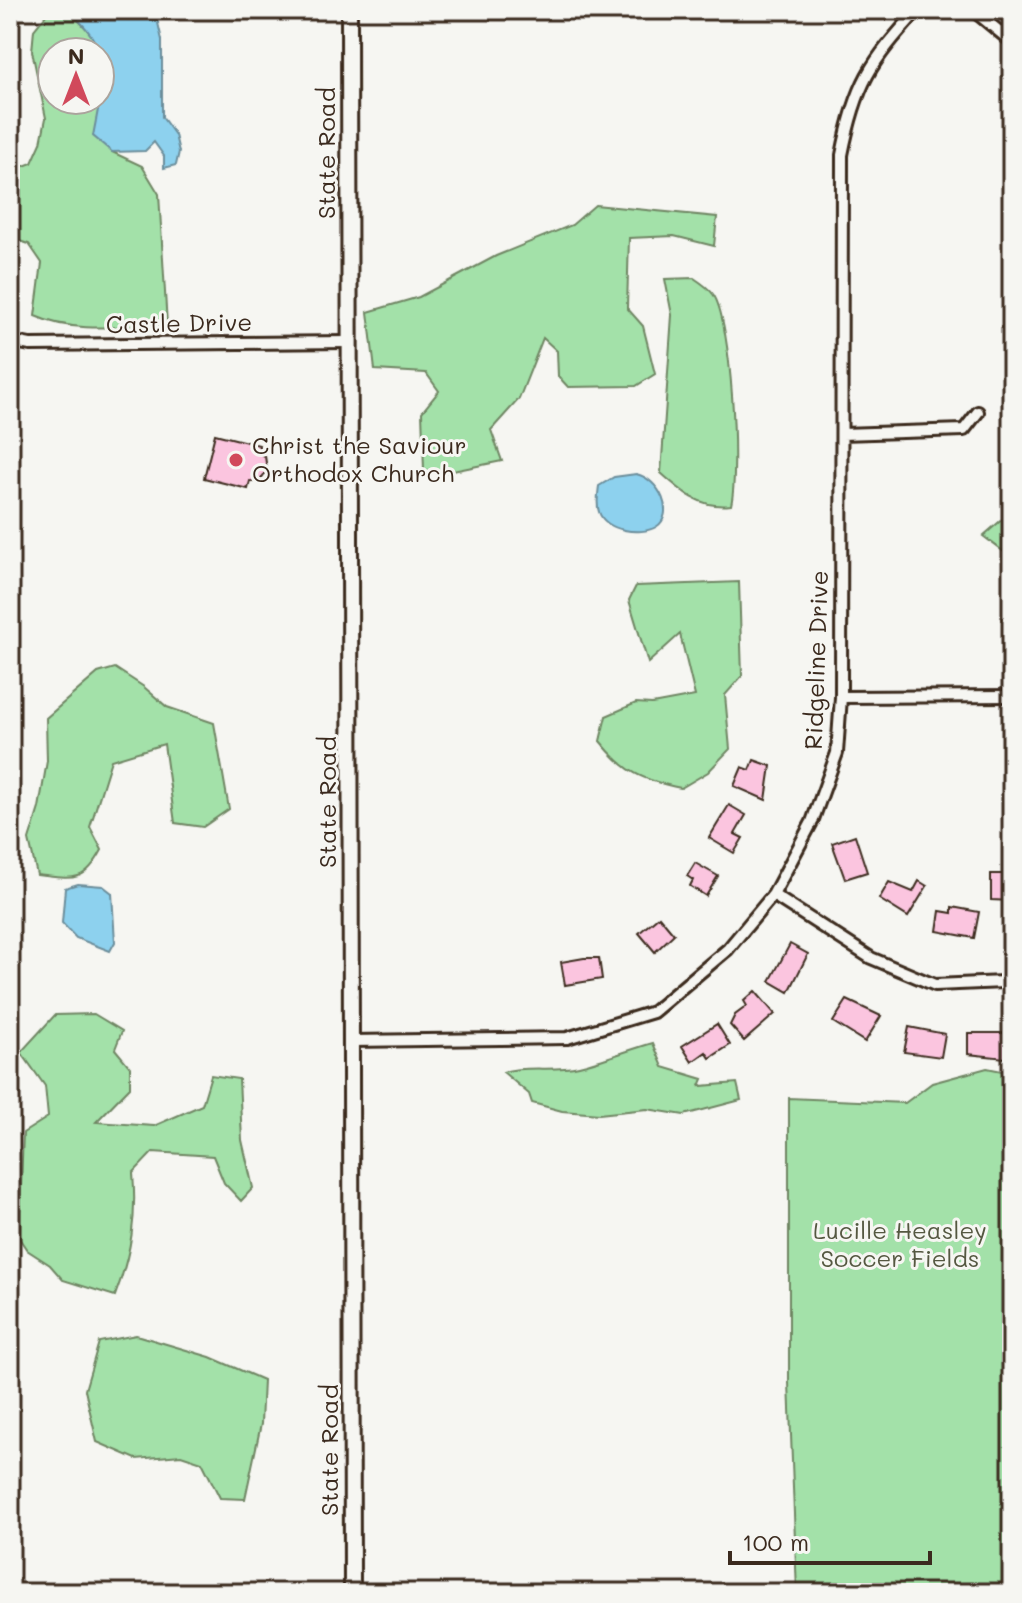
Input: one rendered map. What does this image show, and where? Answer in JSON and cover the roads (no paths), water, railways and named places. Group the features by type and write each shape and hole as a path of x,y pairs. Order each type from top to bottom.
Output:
{"main road":[{"name":"State Road","path":"349,10 352,1593"}],"street":[{"name":"Ridgeline Drive","path":"351,1041 567,1038 653,1012 728,949 773,895 812,822 837,753 841,697 842,155 851,106 876,57 918,10"},
{"path":"973,10 1012,42"},
{"name":"Castle Drive","path":"10,341 30,345 348,342"},
{"path":"842,434 964,430 978,412"},
{"path":"841,697 1012,696"},
{"path":"773,895 871,958 935,985 1004,982 1012,978"}],"water":[{"path":"77,10 155,10 162,40 162,117 175,135 179,152 176,165 164,168 164,156 154,142 145,151 112,152 93,136 96,116 116,116 116,36 91,36 76,18"},
{"path":"636,474 652,483 665,506 662,521 649,530 624,530 609,524 599,512 599,486 614,477"},
{"path":"78,884 103,886 112,893 115,942 110,951 76,938 62,923 65,888"}],"place":[{"name":"Christ the Saviour Orthodox Church","path":"236,460"}],"park label":[{"name":"Lucille Heasley Soccer Fields","path":"900,1245"}]}
